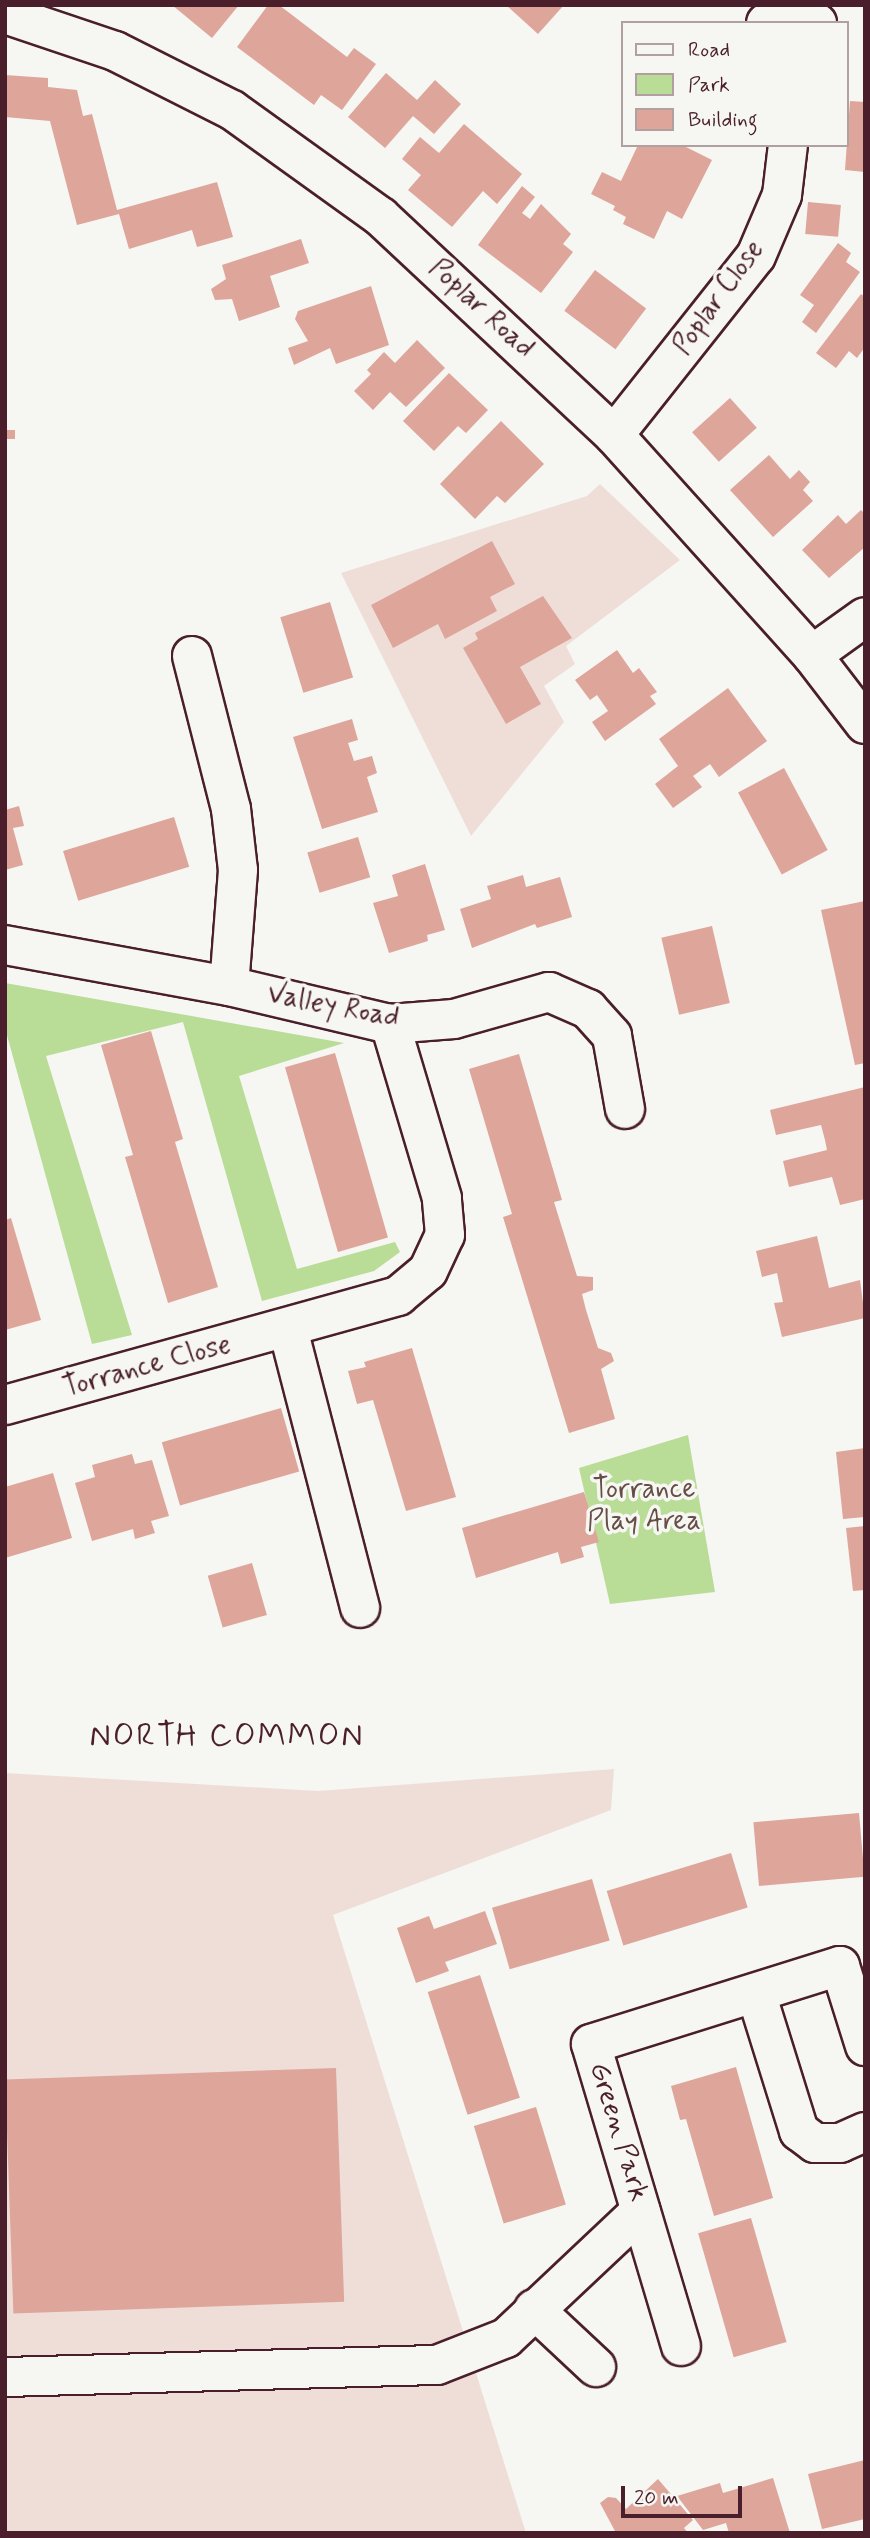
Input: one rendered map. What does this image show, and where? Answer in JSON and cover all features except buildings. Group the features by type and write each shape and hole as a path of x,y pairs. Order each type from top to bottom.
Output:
{"street":[{"path":"770,21 788,12 801,13 814,21"},
{"name":"Poplar Road","path":"5,14 115,51 232,110 381,217 614,435 812,655 865,724"},
{"name":"Poplar Close","path":"614,435 756,256 782,195 788,147"},
{"path":"812,655 865,617"},
{"path":"192,656 231,808 238,870 229,986"},
{"name":"Valley Road","path":"5,945 229,986 390,1024 454,1019 548,992 588,1009 612,1036 625,1109"},
{"name":"Torrance Close","path":"5,1405 288,1329 398,1296 428,1271 445,1235 442,1198 390,1024"},
{"path":"288,1329 360,1608"},
{"name":"Green Park","path":"681,2346 591,2043 840,1966 865,2046"},
{"path":"756,1993 799,2131 815,2143 840,2143 865,2132"},
{"path":"5,2377 437,2365 506,2337 641,2211"},
{"path":"534,2309 596,2367"}],"shaded area":[{"path":"600,484 680,560 566,646 575,664 544,686 564,722 471,836 341,573 587,496"},
{"path":"614,1769 611,1810 333,1915 526,2533 5,2533 5,1773 318,1791"}],"green space":[{"path":"5,983 344,1043 239,1076 297,1269 395,1242 400,1252 374,1271 262,1301 183,1022 46,1056 132,1335 92,1344 5,1028"},
{"name":"Torrance Play Area","path":"688,1435 715,1592 610,1604 579,1468"}],"district":[{"name":"NORTH COMMON","path":"227,1736"}]}
